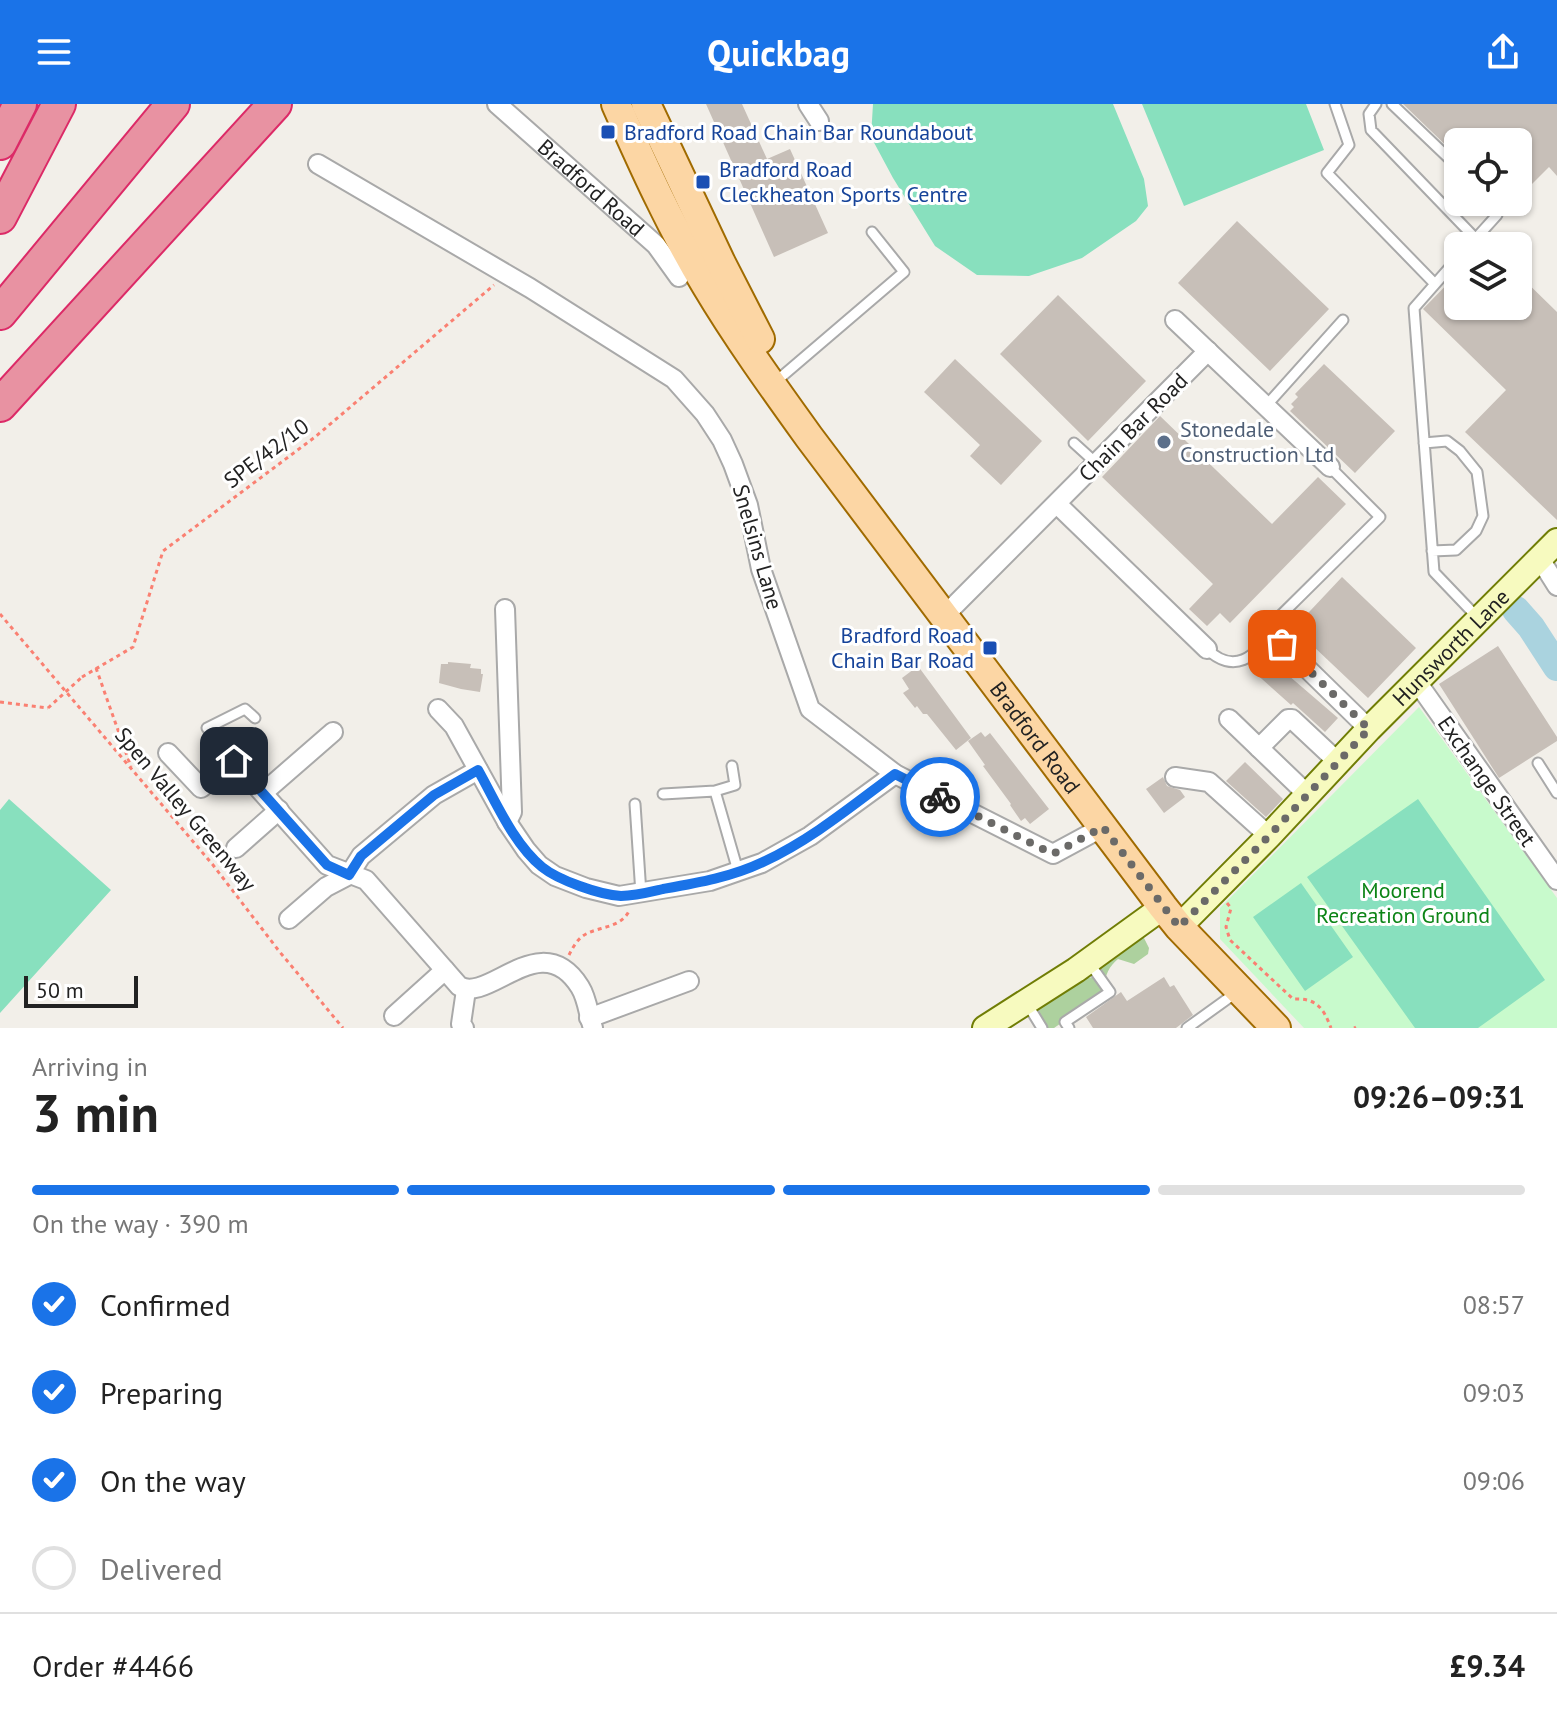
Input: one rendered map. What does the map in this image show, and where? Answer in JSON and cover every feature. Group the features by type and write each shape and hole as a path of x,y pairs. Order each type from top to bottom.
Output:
{"highway":[{"path":"0,143 20,104"},
{"path":"0,217 59,104"},
{"path":"0,313 173,104"},
{"path":"0,405 275,104"}],"main road":[{"name":"Bradford Road","path":"616,104 680,240 761,370 1171,917 1276,1028"},
{"name":"Bradford Road","path":"646,104 721,263 809,437"},
{"name":"Hunsworth Lane","path":"985,1028 1088,961 1171,917 1269,836 1369,729 1549,550"}],"street":[{"name":"Bradford Road","path":"497,104 656,245 679,277"},
{"path":"808,104 819,121"},
{"name":"Snelsins Lane","path":"318,164 506,274 674,379 705,414 722,440 748,505 761,569 810,709 895,774 1053,854 1103,827"},
{"path":"1175,320 1330,467"},
{"name":"Chain Bar Road","path":"944,616 1208,351"},
{"path":"1057,504 1207,649"},
{"path":"1549,550 1557,586"},
{"path":"505,609 512,812 507,822"},
{"path":"1282,644 1369,729"},
{"name":"Exchange Street","path":"1417,682 1557,880"},
{"path":"438,709 454,726 507,822 539,865 555,876 619,896 710,881 762,863 810,836 895,774"},
{"path":"1229,719 1308,795"},
{"path":"1259,748 1288,719 1292,719 1338,762"},
{"path":"264,792 333,732"},
{"path":"168,753 201,788 234,761 327,865 366,880 459,986 466,990 475,990 510,972 538,963 556,965 570,974 581,989 591,1023 689,981"},
{"path":"289,919 326,887 349,875 361,856 422,804 478,770"},
{"path":"1175,777 1209,782 1269,836"},
{"path":"236,848 279,810"},
{"path":"394,1016 445,970"},
{"path":"464,1028 461,1024 466,990"}],"lane":[{"path":"1335,104 1349,145 1327,173 1435,284"},
{"path":"1376,104 1369,114 1371,130 1463,232"},
{"path":"1392,104 1444,154"},
{"path":"1481,232 1496,216"},
{"path":"780,378 904,272 872,232"},
{"path":"1444,274 1414,308 1434,572 1479,619"},
{"path":"1266,406 1343,320"},
{"path":"1424,443 1447,441 1477,472 1483,516 1476,531 1456,550 1432,551"},
{"path":"1074,443 1096,463"},
{"path":"1207,649 1215,657 1230,662 1246,660 1253,655 1264,642 1267,629 1380,517 1330,467"},
{"path":"234,761 207,728 245,709 255,718"},
{"path":"1538,763 1557,793"},
{"path":"663,794 715,791 735,785 732,766"},
{"path":"715,791 738,871"},
{"path":"635,804 637,894"},
{"path":"1069,1028 1065,1022 1110,992 1088,961"},
{"path":"1187,1028 1240,990"},
{"path":"1026,1002 1042,1028"}],"path":[{"name":"SPE/42/10","path":"0,702 48,708 82,677 133,647 163,551 315,437 506,274"},
{"name":"Spen Valley Greenway","path":"0,614 213,865 343,1028"},
{"path":"96,668 132,769"},
{"path":"563,969 579,939 627,916 637,894"},
{"path":"1226,902 1231,908 1226,927 1230,940 1293,999 1315,1002 1324,1012 1331,1028"}],"green space":[{"path":"873,104 1113,104 1144,179 1148,206 1136,221 1082,258 1029,276 977,275 935,246 893,178 871,137"},
{"path":"1142,104 1306,104 1324,150 1184,206"},
{"name":"Moorend Recreation Ground","path":"1419,707 1557,898 1557,1028 1304,1028 1220,939 1220,908"},
{"path":"9,799 111,890 0,1013 0,810"},
{"path":"1418,799 1545,980 1478,1028 1415,1028 1307,877"},
{"path":"1301,883 1353,957 1305,991 1253,917"},
{"path":"1142,934 1149,948 1148,954 1134,964 1118,959 1114,962 1106,978 1105,993 1054,1028 1047,1028 1040,1022 1036,1010 1070,984 1094,977 1107,958 1109,963 1117,957 1118,944"}],"building":[{"path":"706,104 742,104 767,159 790,149 828,233 774,257"},
{"path":"1403,104 1557,104 1557,176 1549,167 1532,184 1532,128 1444,128 1444,144"},
{"path":"1237,221 1329,309 1270,371 1178,283"},
{"path":"1444,287 1444,320 1532,320 1532,288 1557,312 1557,520 1465,432 1506,390 1423,309"},
{"path":"1058,295 1146,381 1088,441 1000,354"},
{"path":"955,359 1042,441 1001,485 970,456 980,445 924,392"},
{"path":"1324,364 1395,431 1355,473 1290,411 1294,407 1291,404 1298,397 1295,394"},
{"path":"1160,416 1272,524 1318,477 1346,504 1230,623 1220,613 1207,626 1189,609 1213,584 1102,477"},
{"path":"1342,577 1416,648 1368,698 1294,628"},
{"path":"1498,646 1557,737 1557,741 1499,778 1439,684"},
{"path":"1266,656 1338,718 1325,732 1253,671"},
{"path":"441,664 471,664 470,668 481,669 480,692 439,683"},
{"path":"918,666 971,738 956,750 927,714 923,714 917,706 915,708 903,693 909,689 902,678"},
{"path":"981,732 985,737 990,733 1049,809 1030,824 1025,818 1021,821 968,741"},
{"path":"1245,762 1283,799 1266,817 1226,781"},
{"path":"1163,777 1167,786 1180,790 1185,797 1164,813 1146,789"},
{"path":"1164,977 1170,987 1174,985 1193,1015 1176,1028 1093,1028 1086,1017 1121,992 1127,1001"}],"waterway":[{"path":"1516,610 1557,667"}],"way so far":[{"path":"940,797 1053,854 1103,827 1179,927 1369,729 1282,644"}],"place":[{"name":"Bradford Road Chain Bar Roundabout","path":"608,132"},
{"name":"Bradford Road Cleckheaton Sports Centre","path":"703,182"},
{"name":"Stonedale Construction Ltd","path":"1164,442"},
{"name":"Bradford Road Chain Bar Road","path":"990,648"}],"route":[{"path":"234,761 327,865 349,875 361,856 386,834 434,795 478,770 507,822 539,865 555,876 619,896 710,881 762,863 810,836 895,774 940,797"}]}
